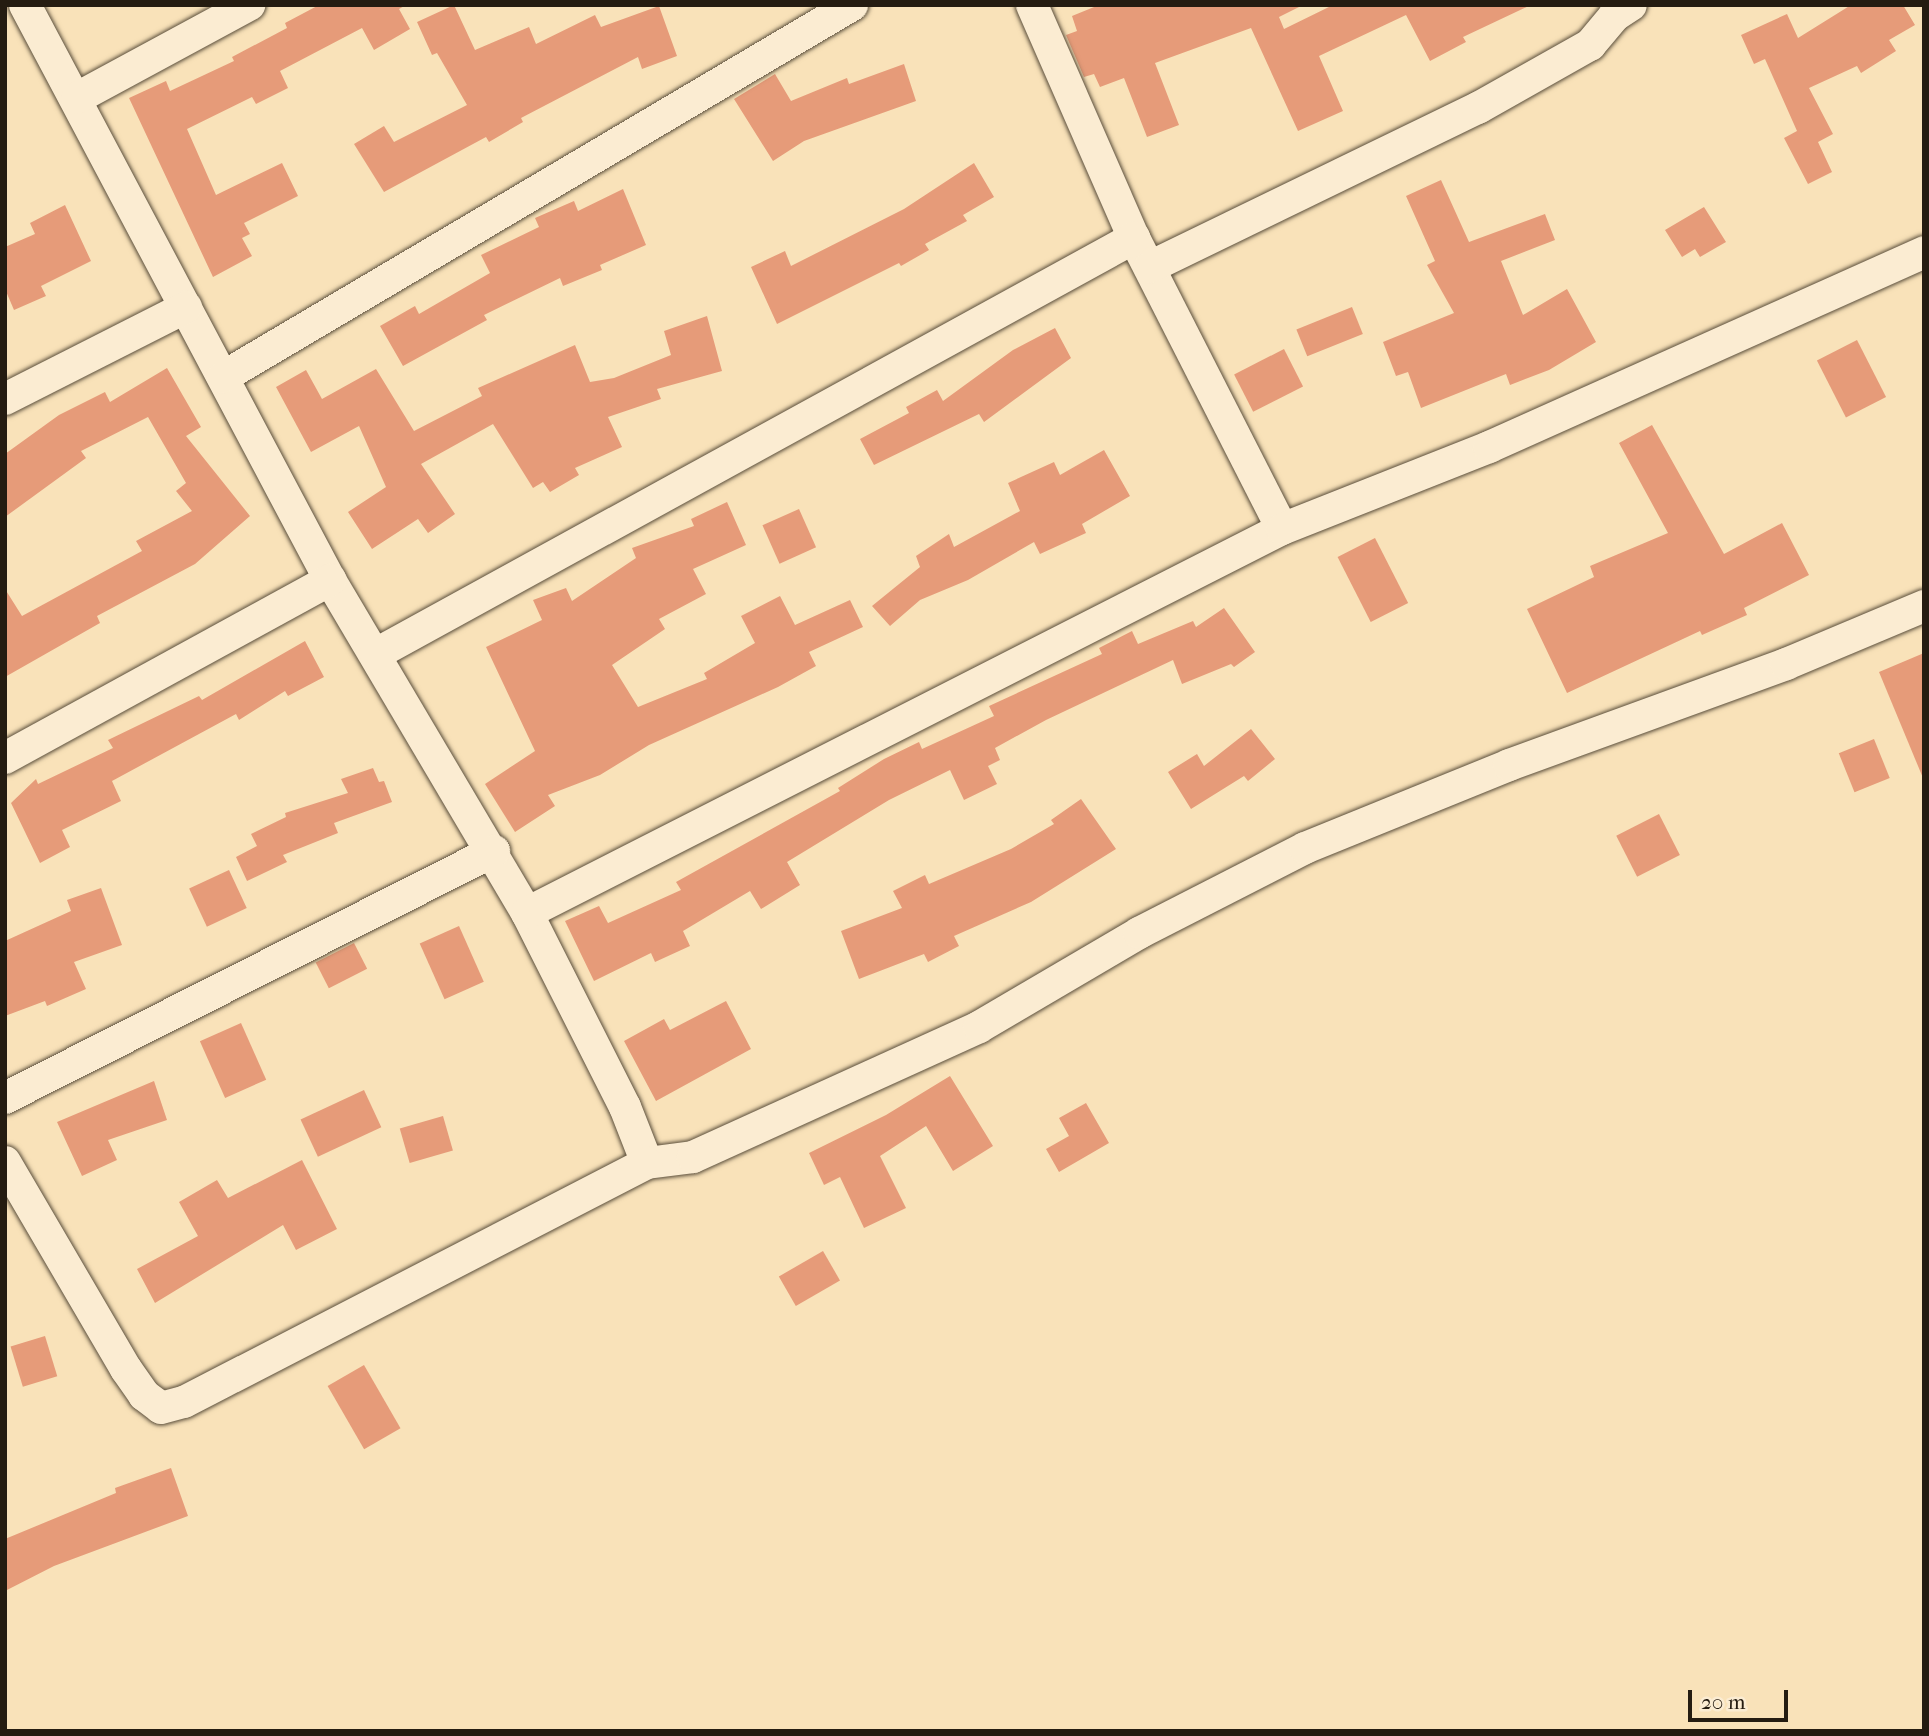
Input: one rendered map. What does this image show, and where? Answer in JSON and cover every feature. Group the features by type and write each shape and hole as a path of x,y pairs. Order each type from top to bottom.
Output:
{"street":[{"path":"25,5 77,98 330,580 494,851 625,1107 647,1163"},
{"path":"77,98 249,5"},
{"path":"223,377 852,5"},
{"path":"1032,5 1134,238 1282,529"},
{"path":"1150,267 1478,108 1590,45 1614,16 1631,5"},
{"path":"376,654 1134,238"},
{"path":"527,913 1282,529 1489,447 1924,252"},
{"path":"5,399 186,307"},
{"path":"5,758 330,580"},
{"path":"5,1162 126,1369 144,1395 161,1408 184,1402 647,1163 693,1157 979,1027 1139,933 1305,848 1509,765 1786,664 1924,606"},
{"path":"5,1098 494,851"}],"building":[{"path":"319,5 406,5 399,9 410,29 374,50 362,28 280,71 288,88 256,104 252,97 187,129 216,195 282,163 298,196 244,223 250,234 242,238 252,256 213,277 129,98 166,81 170,91 234,61 232,57 287,28 285,23"},
{"path":"454,5 475,50 529,27 536,44 595,15 601,27 659,6 677,56 642,69 638,57 521,118 523,122 489,142 486,137 384,192 354,144 384,126 394,142 467,105 437,53 432,55 417,22"},
{"path":"1099,5 1303,5 1279,17 1284,29 1333,5 1531,5 1463,37 1466,42 1430,61 1406,15 1319,56 1343,111 1298,131 1251,28 1155,63 1179,125 1147,137 1124,78 1100,87 1094,74 1084,77 1066,35 1077,31 1072,16"},
{"path":"1851,5 1903,5 1915,25 1889,40 1896,51 1861,73 1857,66 1809,88 1833,134 1818,142 1832,172 1808,184 1784,138 1797,131 1765,59 1754,64 1741,35 1787,14 1798,38"},
{"path":"904,64 916,101 804,141 773,161 734,99 775,74 791,101 847,78 849,84"},
{"path":"974,163 994,197 963,215 967,221 925,244 929,250 901,266 899,263 777,324 751,267 785,251 791,266 904,209"},
{"path":"1441,180 1469,242 1545,214 1555,240 1501,261 1523,315 1567,289 1596,342 1549,370 1510,385 1506,374 1421,408 1408,372 1396,376 1383,342 1454,313 1427,265 1435,261 1406,196"},
{"path":"623,189 646,245 600,265 602,270 563,286 560,278 484,315 487,320 403,366 380,326 415,306 419,314 490,273 481,255 539,227 535,218 574,201 578,211"},
{"path":"65,205 91,261 41,286 46,296 14,310 5,289 5,247 35,234 30,223"},
{"path":"1704,207 1726,242 1700,257 1695,249 1682,257 1665,230"},
{"path":"1352,307 1363,334 1307,356 1296,329"},
{"path":"707,316 722,371 657,389 661,399 608,417 622,447 575,468 579,475 550,492 543,482 533,488 493,424 421,464 455,514 428,533 418,519 372,549 348,512 386,487 359,426 311,452 276,387 306,370 322,399 376,369 414,431 482,396 478,388 575,345 590,382 614,378 671,355 664,331"},
{"path":"1055,328 1071,358 984,422 979,414 874,465 860,439 909,413 906,407 937,390 943,401 1013,350"},
{"path":"1857,340 1886,397 1846,417 1817,360"},
{"path":"1284,349 1303,386 1253,412 1234,374"},
{"path":"167,368 201,427 186,436 250,516 195,564 97,616 100,623 5,677 5,589 22,616 142,551 136,541 192,511 176,491 186,483 148,417 81,451 86,458 5,517 5,454 59,415 105,392 110,402"},
{"path":"1652,425 1724,554 1782,523 1809,575 1744,608 1747,615 1702,635 1700,631 1567,693 1527,609 1594,577 1590,566 1668,533 1619,443"},
{"path":"1104,450 1130,496 1082,524 1086,533 1040,554 1034,542 968,580 920,600 890,626 872,606 920,567 916,556 949,534 954,547 1020,511 1008,483 1054,462 1060,475"},
{"path":"727,502 746,545 693,569 706,594 659,619 665,629 612,665 638,707 707,679 704,673 755,643 741,616 780,596 795,625 850,600 863,627 809,652 816,666 778,687 649,745 600,775 548,795 555,806 515,832 485,784 535,751 486,647 542,620 533,600 566,588 572,601 636,558 632,548 694,526 691,519"},
{"path":"799,509 816,547 780,564 762,525"},
{"path":"1375,538 1408,603 1371,622 1338,557"},
{"path":"1224,608 1255,652 1234,667 1231,664 1182,684 1173,660 1046,720 995,748 1000,760 988,766 997,784 964,800 950,770 889,800 787,862 800,885 761,909 750,891 683,931 690,946 655,962 651,953 594,981 565,921 599,906 608,923 681,890 676,882 840,791 838,788 884,759 919,742 922,749 994,716 989,706 1102,654 1099,648 1132,631 1138,644 1193,621 1196,627"},
{"path":"305,641 324,677 288,696 285,691 239,720 236,714 112,781 121,801 62,830 70,847 40,863 11,803 36,779 38,784 113,748 108,740 199,696 202,700"},
{"path":"1924,653 1924,778 1923,778 1879,672"},
{"path":"1251,729 1275,759 1248,781 1244,776 1191,809 1168,772 1197,754 1204,766"},
{"path":"1874,739 1890,778 1855,792 1839,753"},
{"path":"373,768 379,782 384,781 392,802 334,823 338,833 283,855 287,862 247,881 236,857 257,846 251,834 286,817 285,813 348,793 341,779"},
{"path":"1081,799 1116,849 1031,902 954,936 959,946 928,962 924,954 859,979 841,931 902,908 893,891 925,875 929,884 1011,849 1054,824 1051,820"},
{"path":"1659,814 1680,855 1637,877 1616,836"},
{"path":"229,870 247,908 207,927 189,889"},
{"path":"101,888 122,945 74,962 86,989 47,1006 45,1001 5,1016 5,941 71,911 67,900"},
{"path":"459,926 484,982 445,999 420,943"},
{"path":"354,943 367,969 329,988 316,963"},
{"path":"726,1001 751,1049 656,1101 624,1041 664,1019 670,1030"},
{"path":"241,1023 266,1080 225,1098 200,1041"},
{"path":"950,1076 993,1146 953,1171 926,1126 880,1156 906,1208 864,1228 840,1177 824,1185 809,1153 886,1115"},
{"path":"154,1081 167,1120 108,1140 117,1160 82,1176 57,1122"},
{"path":"364,1090 381,1127 318,1157 301,1120"},
{"path":"1086,1103 1109,1143 1059,1172 1046,1149 1069,1136 1059,1118"},
{"path":"443,1116 453,1151 410,1163 400,1128"},
{"path":"302,1160 337,1229 296,1250 283,1225 155,1303 137,1269 198,1236 179,1202 217,1180 228,1198"},
{"path":"823,1251 840,1280 796,1306 779,1276"},
{"path":"45,1336 57,1376 23,1387 11,1347"},
{"path":"364,1365 400,1428 364,1449 328,1386"},
{"path":"171,1468 188,1516 54,1566 5,1591 5,1539 116,1493 115,1488"}]}
